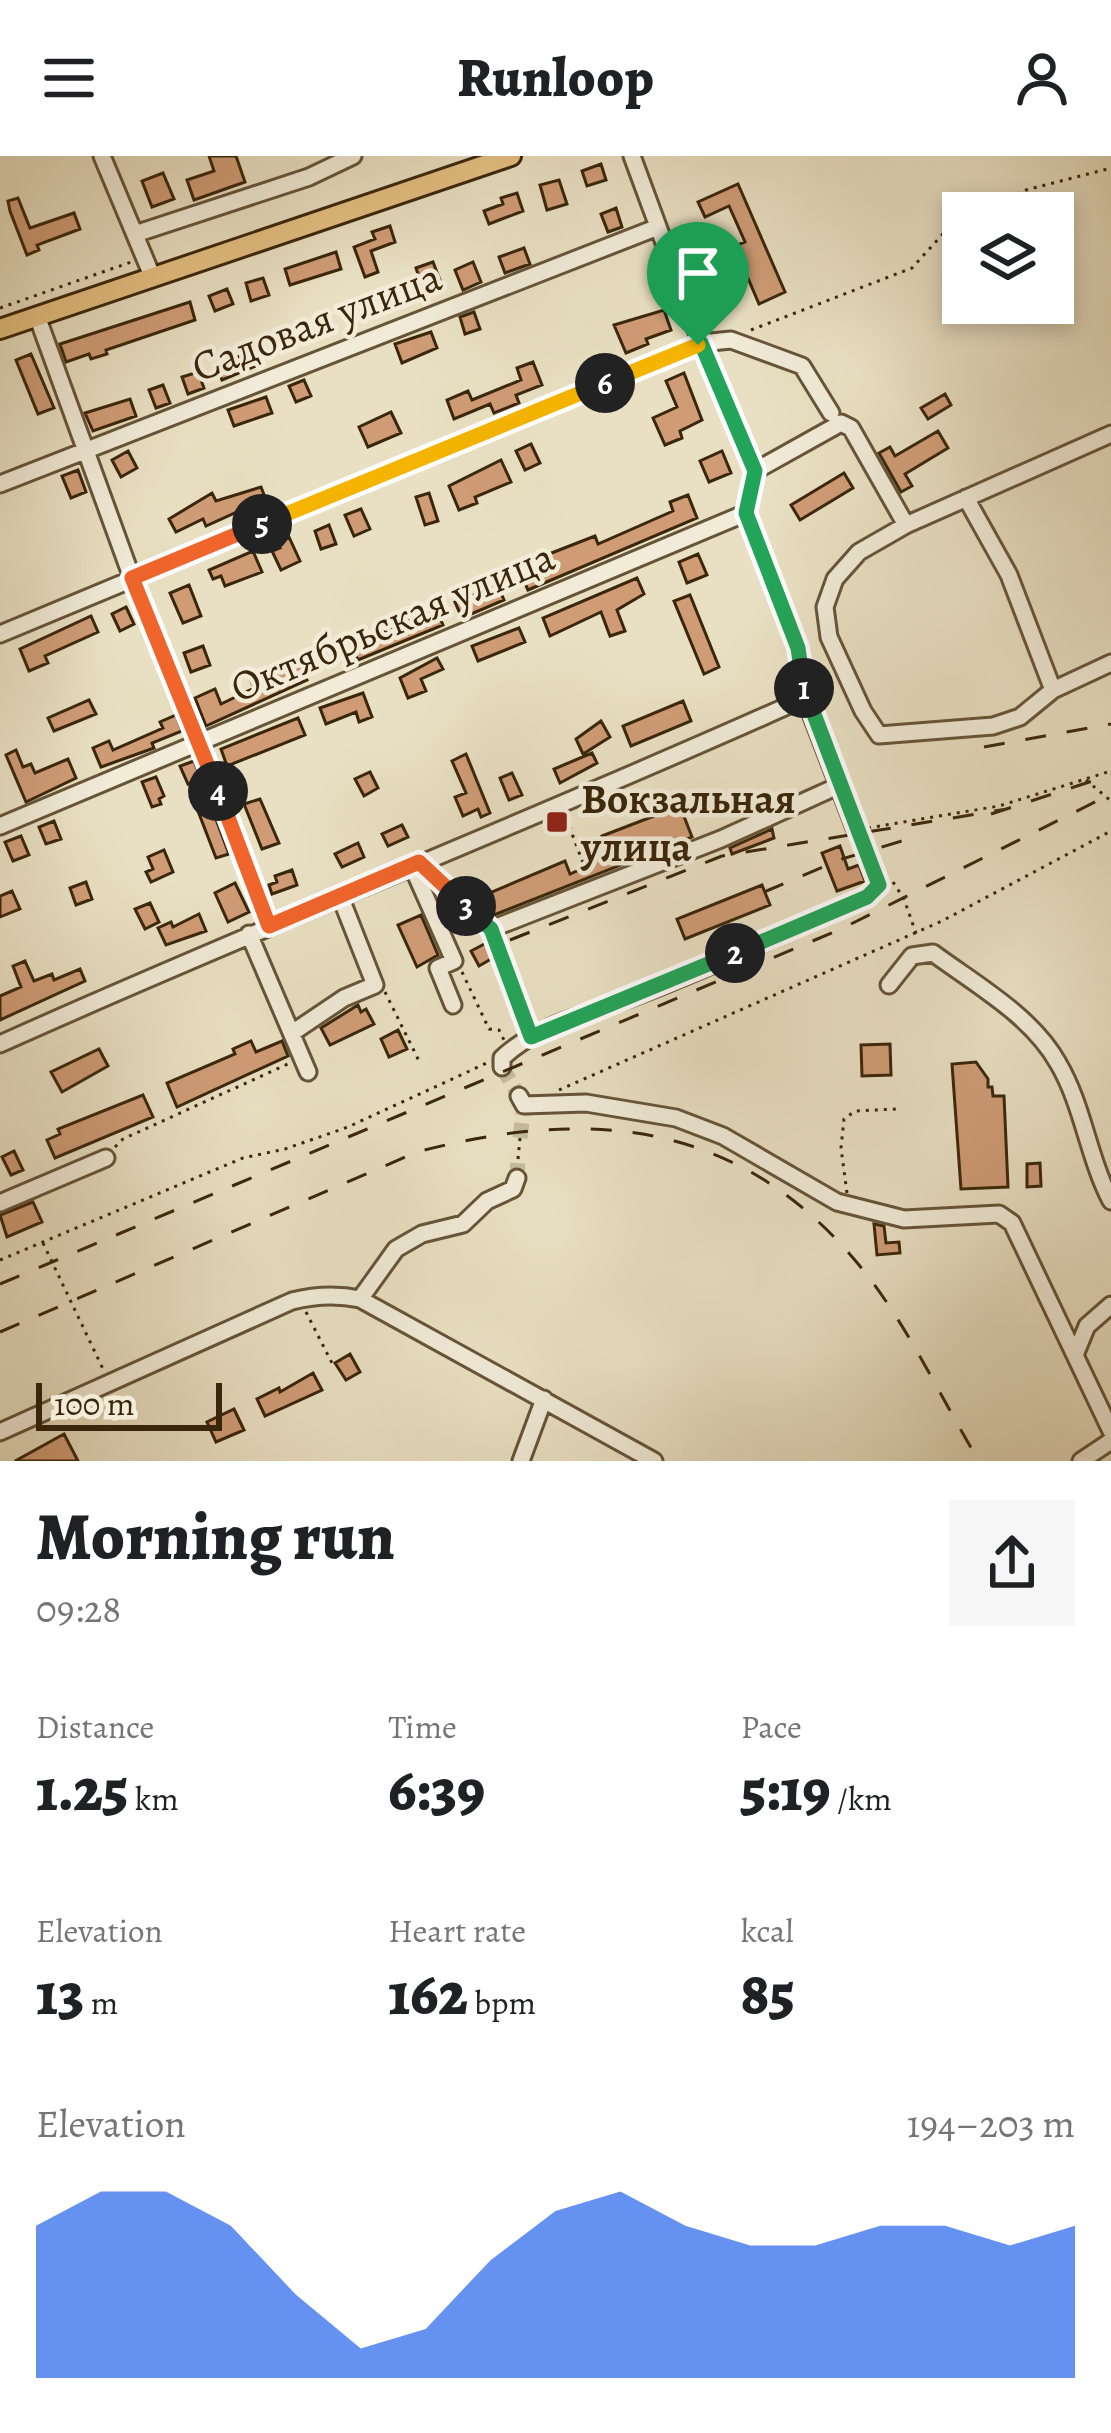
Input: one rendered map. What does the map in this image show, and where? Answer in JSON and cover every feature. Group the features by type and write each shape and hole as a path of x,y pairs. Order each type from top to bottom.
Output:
{"main road":[{"path":"0,329 511,156"}],"street":[{"path":"102,156 153,278"},
{"path":"136,235 309,177 353,156"},
{"path":"632,156 701,343 755,471 746,513 798,648 805,698 855,827"},
{"name":"Садовая улица","path":"0,484 658,227"},
{"path":"37,316 132,578 269,926"},
{"path":"0,634 701,343 730,340 802,366 831,413"},
{"path":"755,471 841,424 851,428 906,525"},
{"path":"1111,434 906,525 859,552 836,579 825,607 829,637 863,711 880,735 993,726 1021,717 1053,689 1111,663"},
{"path":"966,498 1009,575 1053,689"},
{"name":"Октябрьская улица","path":"0,826 746,513"},
{"path":"0,1043 805,698"},
{"path":"416,864 491,929 840,785"},
{"path":"502,1062 531,1037 867,897 879,885 870,862"},
{"path":"416,864 454,961 438,968 453,1005"},
{"path":"292,1033 344,998 376,985 340,896"},
{"path":"249,934 305,1064"},
{"path":"889,986 912,956 933,953 1025,1023 1064,1072 1094,1168 1111,1202"},
{"path":"522,1101 586,1103 676,1118 739,1145 823,1197 904,1219 999,1214 1012,1223 1111,1431"},
{"path":"0,1203 106,1158"},
{"path":"360,1299 396,1249 422,1234 471,1220 487,1202 513,1189 517,1178"},
{"path":"0,1432 317,1295 360,1299 654,1461"},
{"path":"1075,1355 1087,1326 1111,1305"},
{"path":"521,1461 544,1400"},
{"path":"1081,1461 1111,1441"}],"path":[{"path":"1022,192 1111,169"},
{"path":"730,340 778,316 912,268 942,235"},
{"path":"0,308 145,258"},
{"path":"855,827 864,830 998,806 1111,771"},
{"path":"1086,780 1111,801"},
{"path":"561,805 586,875 602,886"},
{"path":"522,1101 916,932 1111,831"},
{"path":"891,880 916,932"},
{"path":"491,929 531,1037"},
{"path":"454,961 489,1029 494,1027"},
{"path":"376,985 382,986 419,1061"},
{"path":"0,1260 242,1157 285,1149 348,1127 440,1082 502,1062"},
{"path":"106,1158 123,1139 305,1064"},
{"path":"855,1204 847,1193 844,1119 855,1111 896,1109"},
{"path":"518,1159 520,1138"},
{"path":"43,1242 109,1382"},
{"path":"301,1299 332,1364"}],"building":[{"path":"209,156 236,156 245,182 194,200 187,180 214,171"},
{"path":"601,164 606,180 587,186 582,171"},
{"path":"163,173 174,199 152,207 142,181"},
{"path":"559,180 567,204 547,210 540,185"},
{"path":"738,184 785,292 759,304 739,257 713,267 708,257 745,242 729,206 705,217 698,202"},
{"path":"517,193 523,211 489,224 484,211"},
{"path":"18,198 30,228 74,213 80,229 37,245 39,250 27,255 8,201"},
{"path":"616,208 622,227 608,232 601,214"},
{"path":"390,226 395,242 371,251 378,272 365,277 354,247 375,239 372,232"},
{"path":"524,248 530,264 505,273 499,257"},
{"path":"336,252 341,269 290,285 285,269"},
{"path":"433,262 440,280 422,286 416,268"},
{"path":"473,262 481,282 463,290 455,270"},
{"path":"263,278 269,295 251,301 246,283"},
{"path":"227,289 233,304 215,311 209,296"},
{"path":"190,302 195,320 106,350 107,354 66,362 60,344"},
{"path":"664,310 671,330 626,353 614,325"},
{"path":"474,312 480,329 465,334 460,317"},
{"path":"431,332 437,348 402,363 395,344"},
{"path":"251,352 256,366 222,380 216,365"},
{"path":"31,354 54,408 38,414 16,360"},
{"path":"533,362 542,385 516,395 519,403 494,413 490,404 454,419 447,400 468,391 472,400 521,380 517,368"},
{"path":"198,372 204,388 188,394 182,377"},
{"path":"684,373 702,420 680,431 682,438 665,445 653,418 677,407 666,381"},
{"path":"304,380 311,396 296,402 289,386"},
{"path":"163,385 170,403 156,408 149,390"},
{"path":"945,394 951,405 928,419 921,408"},
{"path":"266,397 272,413 234,426 228,410"},
{"path":"130,399 136,416 93,431 85,413"},
{"path":"391,412 401,433 368,447 359,427"},
{"path":"938,431 948,448 905,474 912,486 901,492 879,453 890,447 895,456"},
{"path":"531,444 540,463 525,470 516,451"},
{"path":"128,451 137,468 121,477 112,460"},
{"path":"722,451 731,473 709,482 700,461"},
{"path":"501,460 511,482 475,497 477,503 459,510 449,486"},
{"path":"78,470 86,492 71,498 62,476"},
{"path":"844,473 853,488 800,520 791,505"},
{"path":"261,487 268,505 253,511 250,506 206,526 203,519 176,532 169,519 212,493 216,501"},
{"path":"429,493 438,521 425,525 416,497"},
{"path":"688,495 697,518 528,590 521,575 551,560 549,554 595,536 598,544 673,511 670,502"},
{"path":"361,509 370,529 354,536 345,515"},
{"path":"329,525 336,544 321,549 315,531"},
{"path":"289,537 300,561 281,570 272,551 280,548 277,542"},
{"path":"253,551 262,572 225,586 221,576 213,579 209,570"},
{"path":"698,554 707,575 687,583 679,562"},
{"path":"637,578 644,594 617,610 625,631 610,636 601,612 550,636 543,618"},
{"path":"189,585 201,616 183,623 170,593"},
{"path":"498,586 504,600 462,618 455,602"},
{"path":"690,595 719,667 704,674 674,601"},
{"path":"126,607 134,624 120,631 112,614"},
{"path":"436,609 443,625 358,660 352,646"},
{"path":"91,616 98,632 45,656 48,663 29,671 20,649"},
{"path":"519,628 525,642 478,661 472,646"},
{"path":"203,646 210,665 191,672 184,653"},
{"path":"437,658 443,669 421,679 426,691 408,698 400,678"},
{"path":"300,665 307,680 206,726 195,698 215,689 221,704 254,688 251,681"},
{"path":"363,693 372,717 359,722 356,712 326,724 320,708"},
{"path":"89,700 96,714 54,731 48,718"},
{"path":"683,701 691,721 631,746 623,726"},
{"path":"176,715 182,731 152,743 154,748 101,767 93,748 109,741 113,750 163,728 160,722"},
{"path":"298,718 305,735 227,766 221,749"},
{"path":"601,721 610,737 583,754 576,739"},
{"path":"16,750 23,767 31,764 35,773 68,759 76,778 26,802 6,755"},
{"path":"592,753 597,763 560,783 554,769"},
{"path":"466,754 490,813 481,817 478,809 463,816 455,797 466,793 452,761"},
{"path":"194,761 201,779 188,784 180,766"},
{"path":"370,772 378,788 364,796 355,779"},
{"path":"512,773 522,795 509,800 500,778"},
{"path":"156,777 164,796 159,799 161,804 152,807 142,782"},
{"path":"260,799 279,843 262,849 244,804"},
{"path":"211,806 229,854 216,858 198,811"},
{"path":"680,806 692,837 494,915 483,905 480,897 565,861 570,874 590,865 585,853 605,845 602,836"},
{"path":"54,821 61,839 46,844 39,827"},
{"path":"402,825 408,837 388,846 382,834"},
{"path":"772,829 774,838 732,854 730,848"},
{"path":"21,836 29,855 13,861 5,842"},
{"path":"358,843 364,857 342,867 335,854"},
{"path":"840,846 848,869 859,865 865,881 837,891 822,853"},
{"path":"164,850 173,872 151,882 146,872 153,869 148,857"},
{"path":"292,870 297,885 272,894 269,885 277,882 275,876"},
{"path":"86,882 92,899 76,905 70,888"},
{"path":"235,883 249,912 228,922 215,893"},
{"path":"762,885 770,905 685,939 677,919"},
{"path":"12,891 20,909 0,917 0,896"},
{"path":"150,903 159,922 145,929 135,909"},
{"path":"199,914 206,931 166,945 158,928 171,922 173,927"},
{"path":"421,915 438,955 417,967 398,925"},
{"path":"490,941 498,955 479,966 471,951"},
{"path":"25,961 34,981 52,974 54,980 80,969 85,981 0,1020 0,996 21,987 13,966"},
{"path":"358,1005 374,1024 330,1045 321,1028"},
{"path":"398,1030 407,1049 389,1057 381,1039"},
{"path":"251,1041 256,1052 282,1041 288,1056 177,1107 167,1083 235,1054 233,1049"},
{"path":"890,1044 891,1075 862,1076 861,1045"},
{"path":"99,1049 108,1066 62,1092 51,1072"},
{"path":"976,1062 993,1096 1004,1096 1008,1187 961,1189 952,1064"},
{"path":"143,1095 153,1117 55,1158 47,1140 60,1134 58,1129"},
{"path":"14,1151 23,1170 11,1175 2,1157"},
{"path":"1040,1163 1041,1186 1027,1187 1027,1164"},
{"path":"33,1202 42,1222 7,1237 0,1215"},
{"path":"874,1224 884,1226 886,1243 899,1242 900,1253 877,1255"},
{"path":"350,1354 360,1372 346,1380 335,1363"},
{"path":"313,1373 322,1390 265,1416 257,1399"},
{"path":"234,1409 244,1430 216,1442 207,1422"},
{"path":"64,1434 78,1461 15,1461"}],"tunnel":[{"path":"502,1067 519,1096"},
{"path":"520,1138 524,1105"},
{"path":"517,1178 518,1159"}],"railway":[{"path":"984,747 1111,724"},
{"path":"991,814 1111,775"},
{"path":"0,1284 841,929 1111,794"},
{"path":"510,940 722,856 1007,809"},
{"path":"764,892 842,859 905,840"},
{"path":"0,1332 417,1152 541,1130 600,1129 657,1137 712,1153 763,1179 813,1216 859,1265 893,1311 979,1461"}],"place":[{"name":"Вокзальная улица","path":"557,822"}],"route":[{"path":"701,343 755,471 746,513 798,648 805,698 879,885 876,890 638,996 531,1037 491,929 419,862 269,926 132,578 698,345 701,343"}]}
